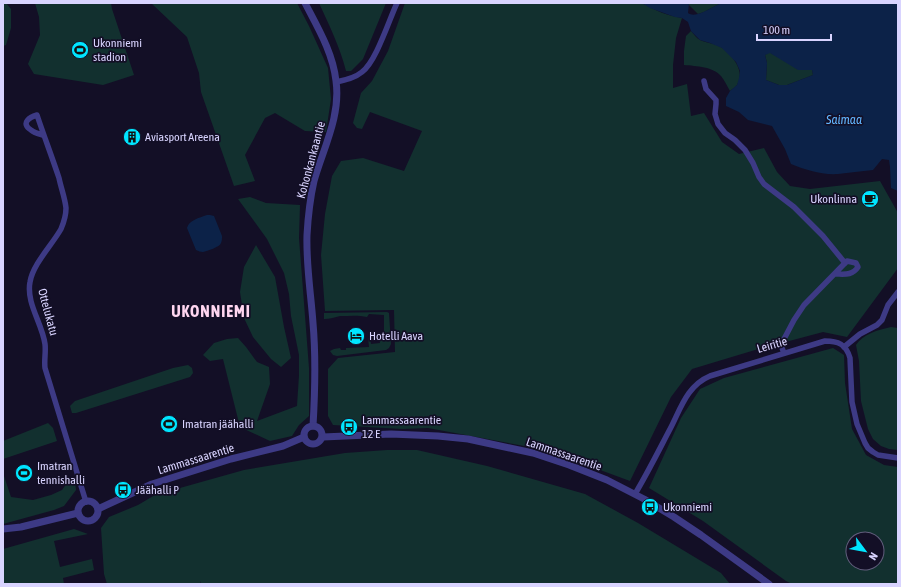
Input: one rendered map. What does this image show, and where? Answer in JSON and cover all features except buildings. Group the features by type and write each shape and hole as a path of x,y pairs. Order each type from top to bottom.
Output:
{"street":[{"name":"Kohonkankaantie","path":"305,3 331,58 336,82 337,98 335,114 314,182 307,236 307,263 315,345 313,426"},
{"path":"336,82 356,76 364,71 370,64 378,49 396,3"},
{"path":"704,82 706,90 716,100 715,114 718,124 745,150 753,163 758,177 764,184 794,207 846,262 856,263 858,267 855,272 848,274 834,274"},
{"name":"Ottelukatu","path":"43,135 54,164 66,208 65,219 58,234 33,272 30,282 30,293 33,308 45,345 45,368 86,502"},
{"path":"784,353 782,344 794,320 804,305 846,262"},
{"path":"898,292 888,305 882,320 877,325 860,334 844,347 850,358 853,406 857,424 865,443 868,448 878,455 898,458"},
{"name":"Leiritie","path":"635,494 684,400 697,383 710,376 825,341 836,342 844,347"},
{"path":"313,426 316,426 322,431 323,437 321,441 315,445 311,445 305,440 304,434 308,427 313,426"},
{"name":"Lammassaarentie","path":"323,437 391,434 438,436 468,439 533,453 607,480 635,494 674,517 770,584"},
{"name":"Lammassaarentie","path":"98,509 152,484 231,459 284,446 304,437"},
{"path":"86,502 93,503 98,509 98,513 94,519 90,521 85,521 80,518 78,513 80,506 86,502"},
{"path":"3,530 78,513"}],"green space":[{"path":"3,3 6,3 11,9 11,28 6,45 3,46"},
{"name":"Ukonniemi stadion","path":"35,3 111,3 134,75 103,85 34,74 28,64 40,35 39,17"},
{"path":"151,3 297,3 328,68 331,99 326,132 305,131 275,113 265,118 245,155 255,181 234,186 201,92 199,73 187,37"},
{"path":"319,3 386,3 363,59 351,71 346,71 344,62"},
{"path":"405,3 642,3 661,12 682,18 676,38 673,65 673,88 687,84 691,116 704,113 722,142 739,154 764,148 777,172 790,186 810,189 880,181 898,213 898,268 847,337 823,332 692,369 671,397 630,481 546,450 428,428 402,429 333,425 328,416 328,369 338,358 395,352 394,310 325,311 321,255 325,214 332,176 341,161 363,158 404,171 422,131 370,112 362,129 357,128 353,123 361,93 372,81 388,51"},
{"path":"689,3 721,3 698,14 689,5"},
{"path":"691,31 700,40 721,47 733,59 739,69 740,74 736,86 730,91 718,73 704,68 684,65 686,36"},
{"path":"769,52 796,66 807,70 812,70 813,75 787,85 779,85 766,80 767,63 765,55"},
{"path":"250,197 266,203 300,205 299,238 309,368 309,416 299,425 292,436 270,441 240,427 223,359 210,361 203,355 214,343 227,339 238,338 257,362 269,367 270,384 257,421 297,406 299,355 291,316 289,294 284,273 267,239 238,199"},
{"path":"256,245 275,277 291,358 281,367 271,359 253,337 244,318 240,292 244,267"},
{"path":"324,313 389,313 391,344 389,348 386,350 337,356 333,355 330,351 340,348 341,350 346,350 346,348 369,347 368,338 370,338 371,344 380,343 379,337 373,337 373,335 384,335 384,315 369,314 367,317 340,316 324,319"},
{"path":"891,327 898,328 898,450 881,446 873,439 868,429 861,401 859,361 856,345 867,335"},
{"path":"833,348 844,355 845,383 852,429 866,455 884,465 898,467 898,584 792,584 703,521 649,488 681,418 700,389 724,378"},
{"path":"188,365 192,368 193,373 190,377 72,413 70,406 75,401 173,368"},
{"path":"48,423 53,428 57,441 3,459 3,441"},
{"path":"387,450 417,450 487,466 585,494 638,523 721,573 730,584 201,584 201,581 200,584 107,584 104,574 101,528 109,517 138,505 155,495 244,470 345,453"},
{"path":"3,473 11,497 33,500 51,495 62,490 67,483 75,481 76,490 64,506 3,524"},
{"path":"74,529 88,534 54,541 60,567 92,559 94,570 63,578 64,584 3,584 3,549"}],"water":[{"name":"Saimaa","path":"642,3 689,3 688,13 695,15 721,3 898,3 898,191 891,188 889,160 882,159 873,170 838,174 814,172 791,164 785,149 772,126 748,120 739,112 726,106 726,98 730,91 737,85 739,78 740,71 736,62 722,48 700,40 691,31 688,22 682,18 650,8","holes":["770,53 798,70 812,70 813,75 787,85 779,85 766,80 767,63 765,55"]},
{"path":"207,215 214,216 222,236 222,240 216,247 201,252 196,250 187,228 192,221"}],"place":[{"name":"Ukonniemi stadion","path":"80,50"},
{"name":"Aviasport Areena","path":"132,137"},
{"name":"Ukonlinna","path":"870,199"},
{"name":"Hotelli Aava","path":"356,336"},
{"name":"Imatran jäähalli","path":"169,424"},
{"name":"Lammassaarentie 12 E","path":"349,427"},
{"name":"Imatran tennishalli","path":"24,473"},
{"name":"Jäähalli P","path":"123,490"},
{"name":"Ukonniemi","path":"650,507"}],"district":[{"name":"UKONNIEMI","path":"211,311"}]}
